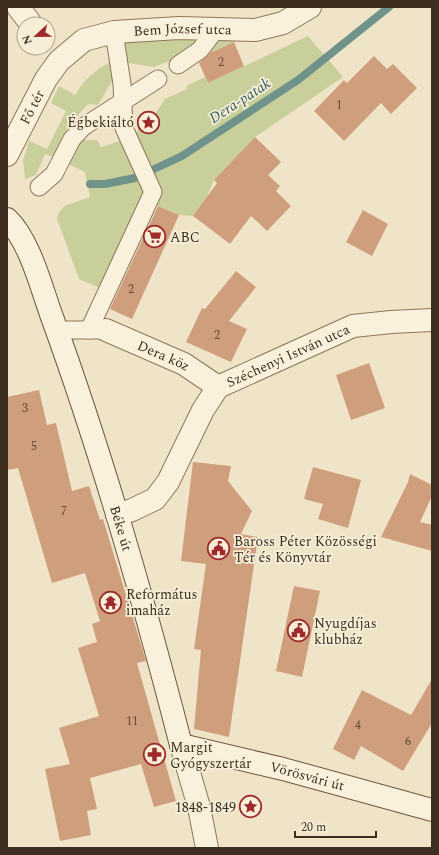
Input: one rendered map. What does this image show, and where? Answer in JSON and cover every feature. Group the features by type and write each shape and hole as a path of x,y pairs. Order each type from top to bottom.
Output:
{"street":[{"path":"18,7 25,16"},
{"name":"Bem József utca","path":"56,53 84,40 114,32 179,28 248,31 283,23 310,7"},
{"path":"178,65 200,50 216,29"},
{"path":"56,330 98,330 153,192 124,128 124,102 114,32"},
{"name":"Fő tér","path":"7,155 37,96 52,56"},
{"path":"39,187 54,174 76,134 93,120 124,102 158,79"},
{"name":"Béke út","path":"7,219 15,227 31,260 92,431 117,514 181,745 198,807 207,848"},
{"name":"Széchenyi István utca","path":"117,514 155,499 168,482 203,410 218,387 353,326 432,320"},
{"name":"Dera köz","path":"98,330 184,364 218,387"},
{"name":"Vörösvári út","path":"181,745 283,769 432,810"}],"green space":[{"path":"308,36 343,77 255,137 214,180 207,197 193,216 179,215 154,204 134,136 149,112 155,114 165,99 187,89 186,86 205,77 208,83"},
{"path":"176,37 233,39 234,42 197,59 175,59 154,67 128,63 123,39"},
{"path":"112,61 115,76 98,105 88,104 69,125 53,157 45,154 36,175 25,179 23,160 29,141 47,149 66,111 51,103 59,86 75,95 91,75"},
{"path":"79,140 97,140 101,147 123,140 148,189 102,289 79,279 57,219 58,214 64,206 90,197 85,172 68,164"}],"building":[{"path":"234,42 244,66 208,83 199,63 210,53"},
{"path":"374,56 387,69 393,64 417,88 391,114 381,103 344,141 314,111 344,80 347,83"},
{"path":"255,137 281,162 268,175 280,186 276,191 291,206 267,231 251,216 230,244 193,216 217,183 214,180"},
{"path":"158,206 179,215 132,319 110,309"},
{"path":"363,210 388,224 372,256 346,242"},
{"path":"236,271 256,287 229,321 247,329 231,362 186,342 202,308 205,309"},
{"path":"369,363 385,408 351,420 336,375"},
{"path":"39,390 47,425 56,423 72,491 89,486 100,520 103,519 146,661 137,663 176,801 154,807 141,764 90,778 97,809 87,811 91,835 60,841 45,769 70,764 59,728 99,716 78,648 97,642 92,624 100,621 85,573 52,583 18,468 7,470 7,397"},
{"name":"Baross Péter Közösségi Tér és Könyvtár","path":"193,462 231,466 228,481 252,511 241,534 258,537 229,737 194,729 201,650 194,649 206,564 181,561"},
{"path":"313,467 361,480 348,528 318,519 323,504 304,499"},
{"path":"410,474 432,485 432,496 420,522 432,525 432,551 381,537 408,482"},
{"name":"Nyugdíjas klubház","path":"294,586 320,591 302,677 276,671"},
{"path":"432,679 432,723 403,771 361,746 354,760 333,749 362,690 411,715"}],"waterway":[{"name":"Dera-patak","path":"90,184 105,184 135,178 182,156 298,80 389,7"}],"place":[{"name":"Égbekiáltó","path":"149,122"},
{"name":"ABC","path":"154,237"},
{"name":"Baross Péter Közösségi Tér és Könyvtár","path":"219,549"},
{"name":"Református imaház","path":"111,602"},
{"name":"Nyugdíjas klubház","path":"298,631"},
{"name":"Margit Gyógyszertár","path":"155,755"},
{"name":"1848-1849","path":"251,807"}]}
